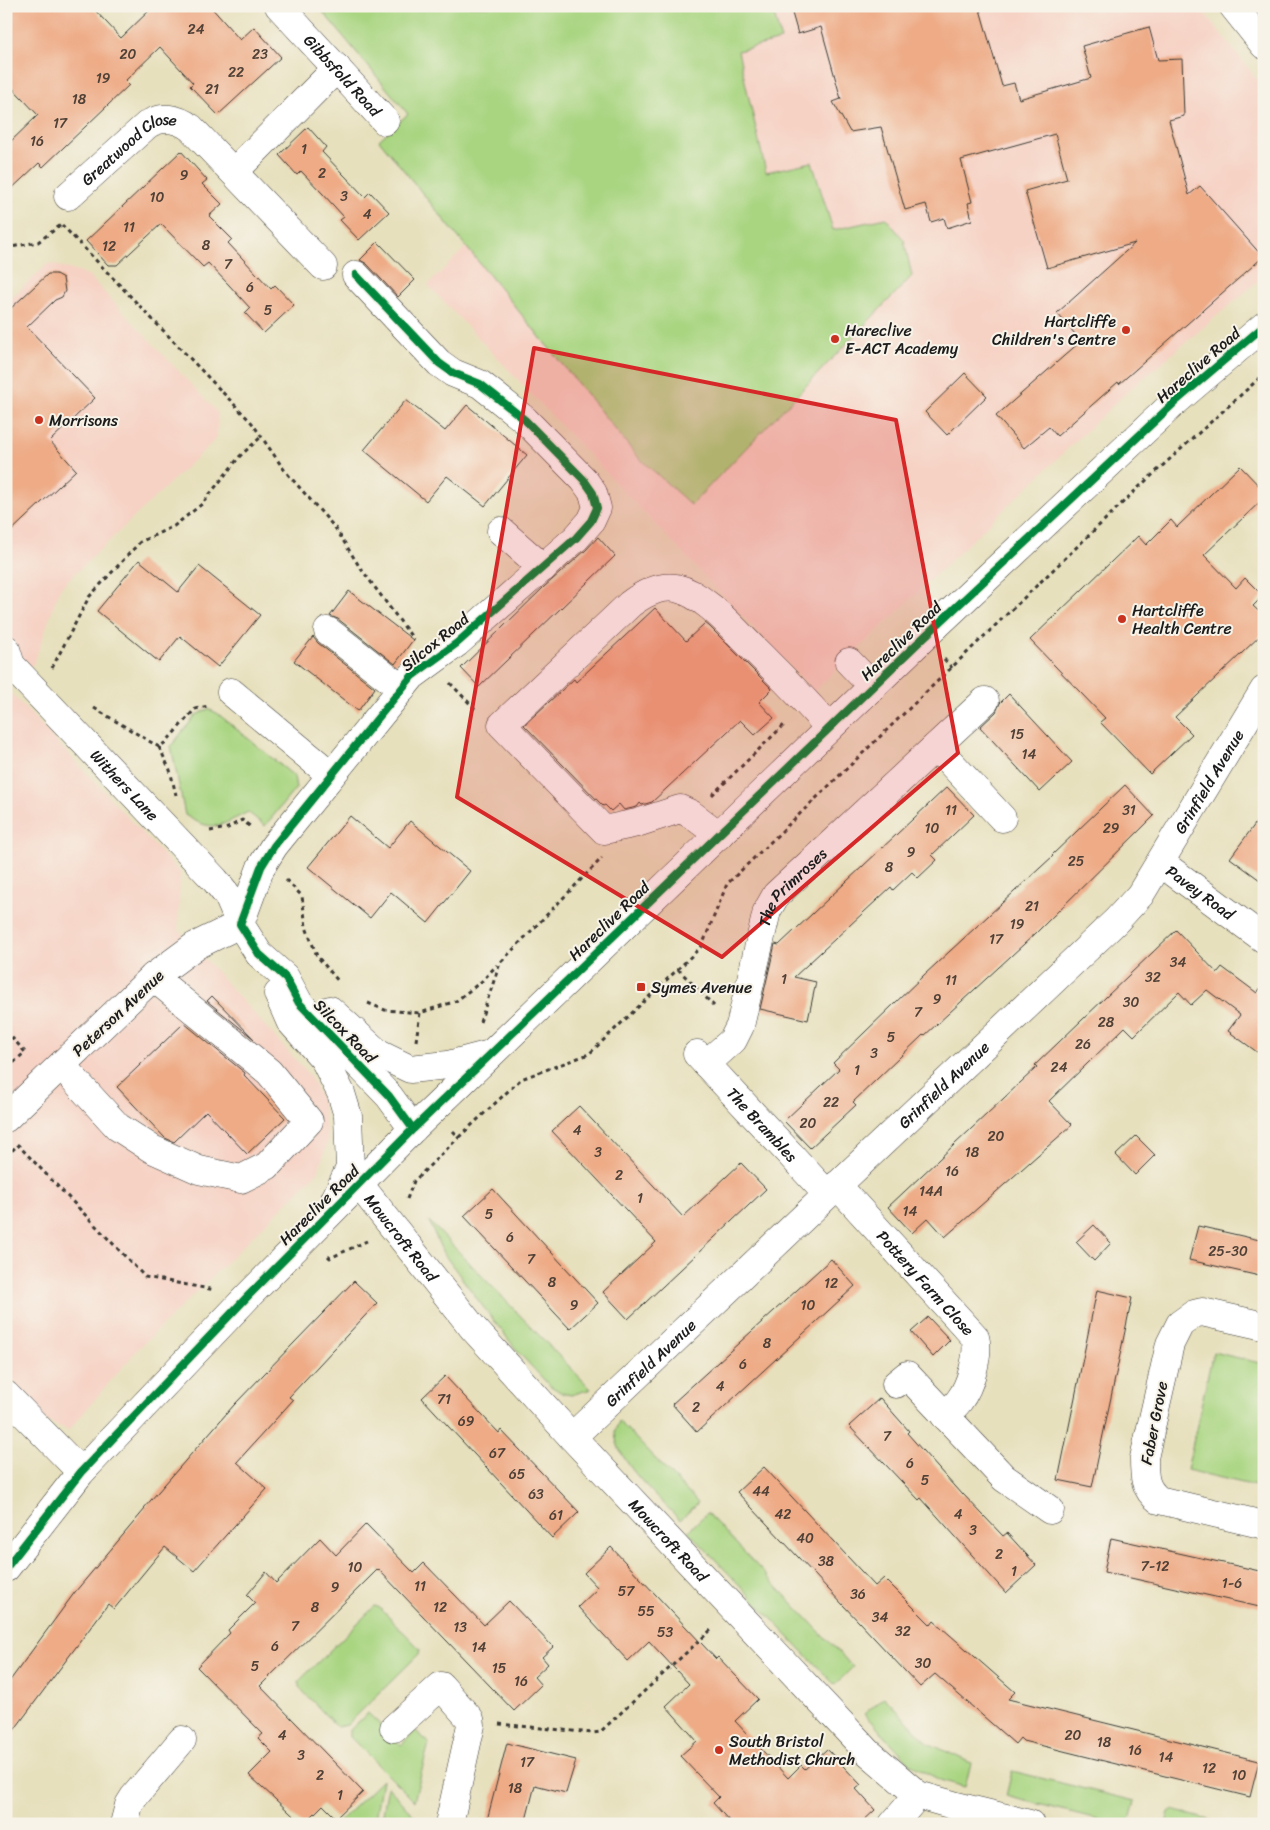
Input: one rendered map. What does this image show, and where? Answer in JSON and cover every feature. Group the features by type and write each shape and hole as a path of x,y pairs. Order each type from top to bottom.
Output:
{"street":[{"name":"Gibbsfold Road","path":"279,6 385,121"},
{"path":"1233,6 1264,45"},
{"path":"234,172 337,68"},
{"name":"Greatwood Close","path":"68,196 137,132 152,121 175,119 191,128 323,266"},
{"name":"Silcox Road","path":"356,275 439,362 453,373 480,384 542,437 590,487 597,508 591,521 576,538 543,568 457,643 431,663 418,670 274,846 261,867 240,924 259,954 285,977 299,1003 389,1096 413,1130"},
{"name":"Hareclive Road","path":"6,1568 81,1472 248,1296 432,1111 872,687 1175,402 1264,326"},
{"path":"501,531 543,568"},
{"path":"719,835 691,814 680,810 637,823 604,843 502,725 630,604 644,594 656,590 674,588 689,593 704,602 808,702 829,728"},
{"name":"Silcox Road","path":"328,631 402,689"},
{"name":"Withers Lane","path":"6,649 11,665 215,880 228,896 240,924"},
{"path":"849,662 872,687"},
{"name":"Grinfield Avenue","path":"572,1437 1116,921 1140,895 1161,863 1264,690"},
{"path":"231,692 331,775"},
{"name":"The Primroses","path":"702,1059 733,1040 738,1031 767,911 776,895 986,701"},
{"path":"936,747 1002,818"},
{"name":"Pavey Road","path":"1161,863 1264,939"},
{"name":"Peterson Avenue","path":"6,1118 154,977 195,946 240,924"},
{"path":"259,954 290,1021 324,1059 341,1093 348,1116 350,1168 327,1216"},
{"path":"62,1066 118,1127 152,1149 199,1170 241,1179 267,1166 309,1121 269,1072 154,977"},
{"path":"285,977 311,991 379,1054 410,1069 448,1065 492,1053"},
{"name":"The Brambles","path":"702,1059 832,1190"},
{"name":"Mowcroft Road","path":"359,1184 473,1328 572,1437 868,1752 918,1795 953,1806 1030,1824"},
{"name":"Pottery Farm Close","path":"832,1190 975,1337 977,1352 968,1384 959,1402 945,1416"},
{"name":"Faber Grove","path":"1264,1326 1202,1312 1194,1314 1180,1324 1170,1344 1144,1458 1144,1480 1153,1495 1159,1500 1264,1525"},
{"path":"896,1384 907,1375 1004,1478 1050,1510"},
{"path":"6,1395 81,1472"},
{"path":"394,1728 441,1686 471,1721 449,1824"},
{"path":"131,1822 129,1805 182,1740"},
{"path":"893,1824 918,1795"}],"path":[{"path":"6,248 38,242 61,224 262,436 285,471 336,529 359,566 431,663 477,712"},
{"path":"432,1111 459,1137 521,1079 589,1054 702,946 728,884 1140,487 1264,374"},
{"path":"34,689 50,671 89,597 140,542 174,526 202,504 240,456 262,436"},
{"path":"93,707 159,746 166,742 195,708 211,706 231,692"},
{"path":"691,814 808,702"},
{"path":"206,832 228,828 242,820 287,857 284,866 285,878 290,886 302,896 306,927 317,956 340,984"},
{"path":"360,1000 385,1010 420,1012 456,1001 500,963 604,843"},
{"path":"480,1023 500,963"},
{"path":"678,969 738,1031"},
{"path":"410,1069 420,1012"},
{"path":"6,1031 24,1052 6,1070"},
{"path":"6,1156 25,1139"},
{"path":"18,1145 145,1277 248,1296"},
{"path":"471,1721 593,1733 600,1732 733,1609"}],"highlighted area":[{"path":"534,348 896,420 958,753 722,957 457,797"}],"shaded area":[{"name":"Hareclive E-ACT Academy","path":"318,6 1199,6 1264,88 1264,276 1126,393 814,691 428,285 466,247 379,140 408,114"},
{"path":"49,263 88,275 218,413 217,438 60,588 34,663 8,690 180,873 178,929 310,1076 322,1102 328,1140 318,1172 137,1350 69,1430 46,1421 6,1382 6,301"}],"green space":[{"path":"318,6 772,6 781,40 738,51 766,172 812,162 833,230 886,218 904,240 912,276 691,505 637,456 379,140 408,114"},
{"path":"208,709 217,713 294,776 296,788 265,826 248,812 216,826 203,824 185,815 171,746 196,715"},
{"path":"429,1221 591,1389 571,1395 562,1393 549,1385 519,1353 443,1253"},
{"path":"1213,1352 1264,1364 1264,1488 1187,1470"},
{"path":"619,1421 698,1503 680,1520 640,1479 623,1455 617,1444 615,1432"},
{"path":"707,1513 853,1667 835,1685 688,1531"},
{"path":"375,1606 380,1608 420,1649 419,1654 347,1725 337,1727 299,1687 299,1681"},
{"path":"884,1697 928,1743 971,1763 965,1787 940,1780 912,1765 864,1714"},
{"path":"368,1713 401,1745 416,1731 429,1743 414,1801 350,1737 350,1730"},
{"path":"1012,1771 1135,1801 1129,1824 1118,1824 1006,1796"},
{"path":"382,1780 374,1824 339,1824 339,1822"},
{"path":"388,1786 421,1824 381,1824"},
{"path":"1172,1810 1223,1824 1166,1824 1169,1812"}],"building":[{"path":"6,6 91,6 121,38 154,6 210,6 240,40 254,27 281,57 218,115 190,86 193,83 160,47 125,81 129,85 43,167 39,163 6,194 6,146 38,115 6,81"},
{"path":"790,6 979,6 1002,86 1014,83 1019,99 1091,78 1082,46 1149,27 1158,60 1182,59 1184,116 1169,120 1189,195 1200,186 1263,257 1057,436 1049,427 1024,448 996,416 1081,341 1057,313 1135,243 1047,268 1025,191 1067,179 1055,134 961,160 972,202 968,203 972,220 947,228 944,218 931,222 926,204 905,210 881,127 850,132 833,102 841,99 821,27 798,34"},
{"path":"308,127 326,147 322,152 365,197 370,192 389,212 359,240 340,220 344,217 323,194 301,171 297,175 279,155"},
{"path":"181,151 207,180 202,184 222,204 209,216 232,239 228,243 271,289 275,285 294,305 264,333 245,313 250,308 229,285 208,263 203,267 161,224 117,265 108,265 86,241"},
{"path":"378,242 415,280 398,297 367,264 360,260"},
{"name":"Morrisons","path":"48,274 56,274 63,278 65,291 62,297 55,300 27,327 95,398 50,441 76,470 6,536 6,305 10,309"},
{"path":"965,373 987,396 947,435 925,412"},
{"path":"406,400 445,431 467,405 527,455 485,506 447,476 426,501 364,450"},
{"name":"Hartcliffe Health Centre","path":"1240,466 1264,491 1264,498 1204,555 1236,588 1245,578 1263,596 1253,606 1264,616 1264,632 1175,717 1192,734 1150,774 1100,722 1105,718 1030,640 1138,536 1146,545 1171,520 1177,527"},
{"path":"598,537 615,556 479,687 461,668"},
{"path":"139,560 178,592 199,566 260,615 218,667 180,636 159,662 97,611"},
{"path":"349,591 413,640 395,664 338,619 330,616"},
{"path":"655,608 686,641 705,623 709,626 772,689 759,702 774,718 755,735 740,720 652,802 642,805 640,803 637,807 624,810 619,804 611,811 605,805 603,806 524,725 574,679 576,682"},
{"path":"313,637 375,688 358,711 294,661"},
{"path":"1009,694 1072,762 1040,792 980,727 996,712 1000,703"},
{"path":"1125,785 1154,816 1036,933 923,1035 853,1102 856,1105 810,1148 784,1121 839,1069 833,1063 924,975 1053,856"},
{"path":"947,787 974,815 932,855 937,860 918,878 912,872 893,890 891,887 794,977 816,982 808,1020 760,1009 775,944 779,945"},
{"path":"1264,812 1264,883 1230,858"},
{"path":"350,816 388,848 410,821 470,871 428,923 391,892 370,918 308,867"},
{"path":"1176,930 1217,973 1222,967 1257,993 1264,983 1264,1057 1228,1031 1240,1015 1207,990 1191,1005 1179,992 1134,1036 1125,1027 1049,1101 1072,1125 945,1237 928,1218 912,1233 888,1207 1037,1067 1035,1065"},
{"path":"212,996 254,1039 207,1001"},
{"path":"184,1023 245,1073 244,1075 285,1118 247,1154 206,1111 174,1142 165,1138 117,1087"},
{"path":"579,1106 683,1217 741,1163 766,1189 628,1319 603,1292 656,1242 552,1131"},
{"path":"1136,1136 1155,1155 1135,1175 1116,1155"},
{"path":"493,1189 598,1303 570,1329 464,1216"},
{"path":"1094,1225 1111,1243 1094,1261 1076,1242"},
{"path":"1198,1226 1264,1241 1264,1277 1189,1260"},
{"path":"831,1259 855,1286 697,1432 672,1404"},
{"path":"354,1281 377,1303 289,1397 293,1400 237,1462 267,1489 194,1571 165,1547 114,1609 108,1604 6,1741 6,1686 75,1592 144,1508 234,1405"},
{"path":"1097,1290 1132,1298 1092,1487 1058,1480"},
{"path":"928,1317 950,1340 933,1357 911,1332"},
{"path":"445,1376 499,1433 501,1430 579,1512 552,1538 422,1398"},
{"path":"880,1398 909,1431 907,1433 962,1495 1003,1536 1007,1533 1036,1565 1006,1593 921,1498 919,1500 849,1426"},
{"path":"764,1467 875,1586 884,1578 931,1625 934,1621 1015,1692 1008,1699 1259,1761 1250,1797 1023,1741 1020,1738 1015,1744 935,1674 920,1687 737,1492"},
{"path":"366,1524 414,1573 424,1563 484,1625 509,1601 553,1647 542,1657 548,1664 534,1677 541,1685 514,1711 378,1569 260,1686 363,1792 336,1818 323,1805 302,1824 249,1775 272,1752 258,1738 263,1734 197,1667 230,1633 228,1630 255,1603 247,1595 266,1572 276,1583 320,1538 336,1555"},
{"path":"1111,1538 1264,1572 1264,1608 1104,1572"},
{"path":"611,1547 716,1659 718,1657 758,1699 735,1721 788,1778 801,1765 805,1769 827,1749 861,1785 856,1789 875,1810 860,1824 732,1824 713,1803 719,1797 680,1756 697,1741 666,1706 689,1684 649,1641 628,1661 578,1607 598,1588 584,1573"},
{"path":"507,1743 576,1760 566,1793 535,1785 525,1824 486,1824"}],"cycle path":[{"path":"356,275 439,363 453,373 480,384 525,420 584,480 593,493 597,508 591,521 576,538 457,643 412,676 274,846 261,867 240,924 259,954 285,977 299,1003 389,1096 413,1129"},
{"path":"6,1568 81,1472 248,1296 413,1129 923,638 1175,402 1264,326"}],"place":[{"name":"Hartcliffe Children's Centre","path":"1126,330"},
{"name":"Hareclive E-ACT Academy","path":"835,339"},
{"name":"Morrisons","path":"39,420"},
{"name":"Hartcliffe Health Centre","path":"1122,619"},
{"name":"Symes Avenue","path":"641,987"},
{"name":"South Bristol Methodist Church","path":"719,1750"}]}
